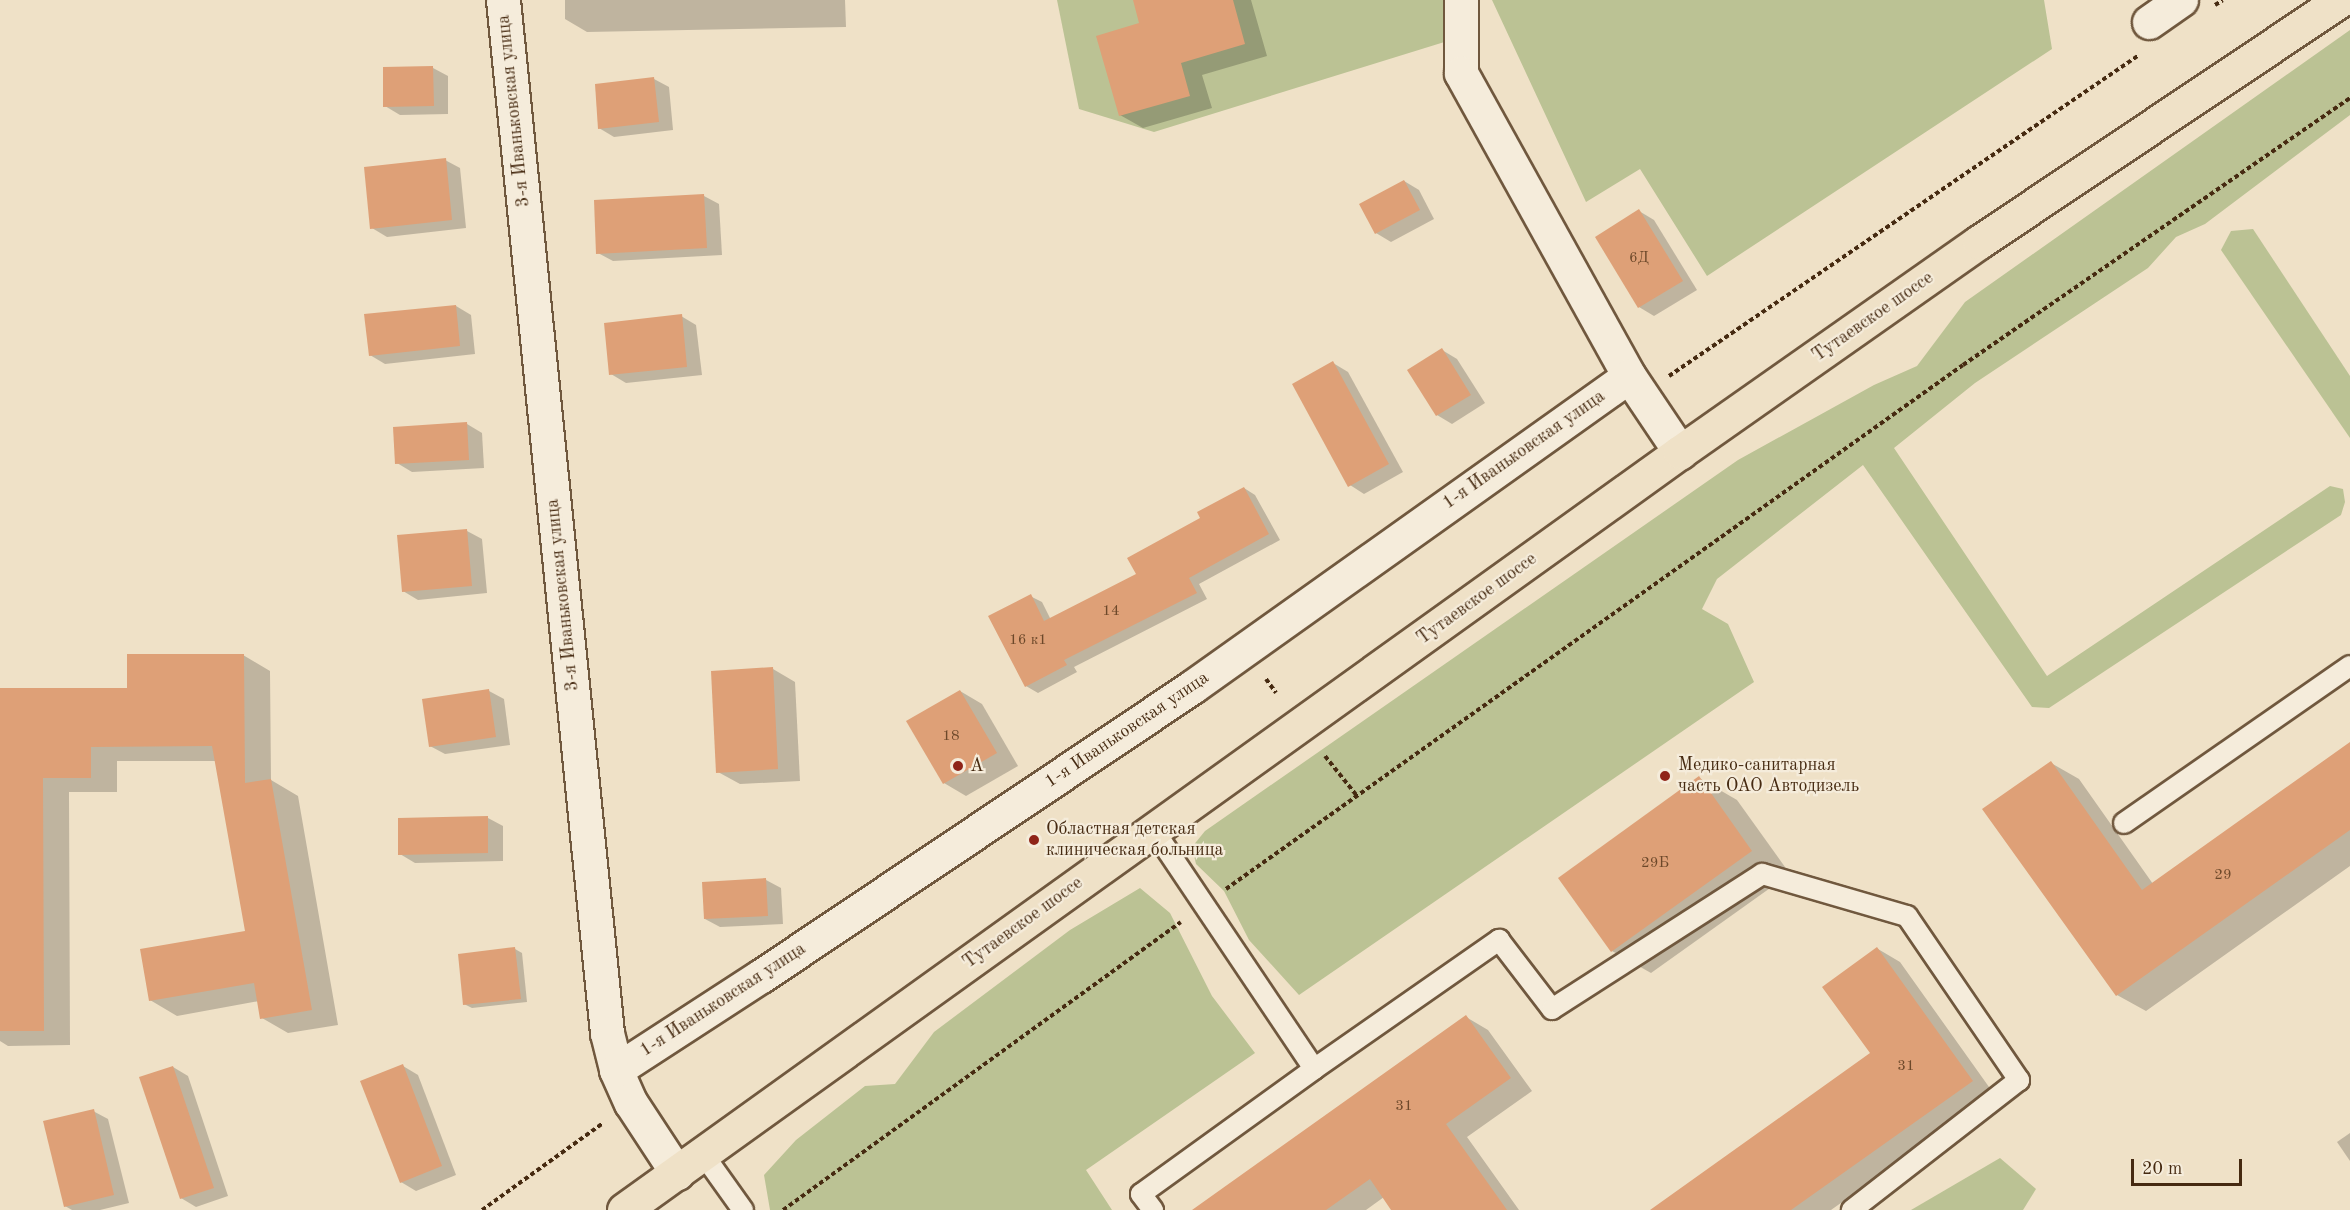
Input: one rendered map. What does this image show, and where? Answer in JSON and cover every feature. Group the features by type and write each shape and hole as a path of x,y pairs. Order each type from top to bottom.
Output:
{"main road":[{"name":"Тутаевское шоссе","path":"643,1204 677,1173 703,1154 1680,452 1979,242 2340,0"}],"street":[{"name":"3-я Иваньковская улица","path":"503,0 607,1033 616,1070 631,1103 677,1173"},
{"path":"1461,0 1461,73 1635,386 1680,452"},
{"path":"2149,35 2181,0"},
{"name":"1-я Иваньковская улица","path":"616,1070 761,976 1192,687 1635,386"}],"lane":[{"path":"2124,823 2350,666"},
{"path":"1153,829 1314,1069"},
{"path":"1153,1210 1142,1194 1314,1069 1499,940 1552,1009 1762,874 1906,916 2019,1080 1852,1210"},
{"path":"703,1154 743,1210"}],"path":[{"path":"2214,6 2223,0"},
{"path":"1635,386 2149,35"},
{"path":"783,1210 1204,905 1973,358 2350,98"},
{"path":"1325,756 1357,796"},
{"path":"482,1210 606,1120"}],"green space":[{"path":"1057,0 1451,0 1467,35 1154,132 1079,109"},
{"path":"1492,0 2044,0 2052,49 1707,276 1640,169 1586,202"},
{"path":"2350,30 2350,115 2205,224 2176,237 2148,268 1975,383 1894,448 2047,676 2330,486 2343,489 2345,502 2341,515 2049,708 2032,707 1863,465 1717,579 1702,609 1728,624 1754,682 1299,995 1249,940 1224,891 1196,864 1192,847 1205,831 1738,460 1874,385 1917,366 1965,302"},
{"path":"2253,229 2350,376 2350,438 2221,250 2231,231"},
{"path":"1140,888 1170,913 1212,996 1255,1053 1086,1170 1112,1210 770,1210 764,1175 796,1140 865,1086 895,1084 934,1032 1070,930"},
{"path":"2000,1158 2036,1189 2023,1210 1911,1210"}],"building":[{"path":"1133,0 1233,0 1245,44 1181,63 1190,96 1119,116 1096,36 1139,23"},
{"path":"433,66 434,106 383,107 383,67"},
{"path":"654,77 659,122 598,129 595,84"},
{"path":"446,158 452,220 370,229 364,167"},
{"path":"1404,180 1420,210 1375,234 1359,204"},
{"path":"704,194 707,248 596,254 594,200"},
{"path":"1639,209 1683,281 1638,308 1595,237"},
{"path":"456,305 460,346 369,356 364,314"},
{"path":"682,314 687,367 609,375 604,323"},
{"path":"1442,348 1471,395 1436,416 1407,370"},
{"path":"1333,361 1389,464 1348,487 1292,384"},
{"path":"467,422 469,460 395,464 393,427"},
{"path":"1244,487 1269,534 1189,578 1197,593 1064,660 1067,665 1025,687 988,616 1031,594 1044,621 1136,574 1127,558 1200,518 1197,512"},
{"path":"467,529 472,586 402,592 397,535"},
{"path":"127,654 244,654 245,783 271,779 312,1010 260,1019 254,983 149,1001 140,949 245,931 212,746 91,747 91,778 43,778 44,1031 0,1031 0,688 127,688"},
{"path":"773,667 778,769 716,773 711,671"},
{"path":"489,689 496,737 429,747 422,699"},
{"path":"960,690 997,753 943,784 906,721"},
{"path":"2350,742 2350,830 2116,996 1982,809 2051,761 2142,890"},
{"path":"1699,776 1752,851 1611,952 1558,878"},
{"path":"488,816 488,853 398,855 398,818"},
{"path":"766,878 768,916 704,919 702,882"},
{"path":"515,947 521,999 463,1005 458,954"},
{"path":"1877,947 1973,1081 1791,1210 1650,1210 1870,1053 1822,987"},
{"path":"1466,1015 1511,1078 1446,1124 1507,1210 1391,1210 1370,1179 1326,1210 1192,1210"},
{"path":"403,1064 442,1166 400,1183 360,1081"},
{"path":"173,1066 214,1188 180,1199 139,1077"},
{"path":"94,1109 114,1195 64,1207 43,1121"}],"place":[{"name":"А","path":"958,766"},
{"name":"Медико-санитарная часть ОАО Автодизель","path":"1665,776"},
{"name":"Областная детская клиническая больница","path":"1034,840"}]}
